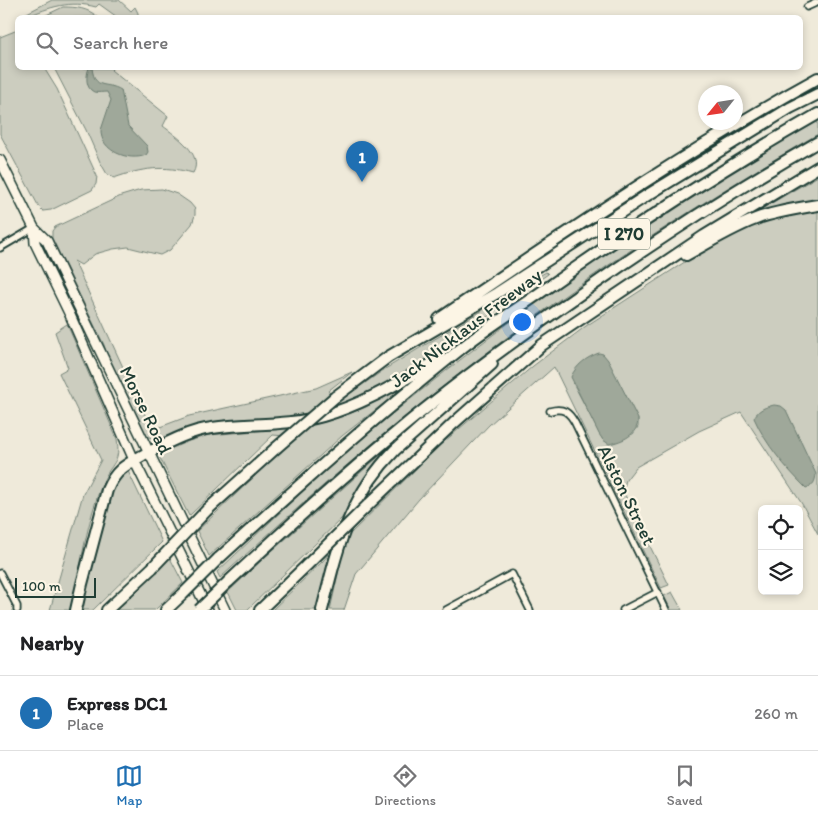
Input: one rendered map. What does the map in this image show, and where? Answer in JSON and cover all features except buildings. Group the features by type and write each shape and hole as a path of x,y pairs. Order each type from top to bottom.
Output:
{"highway":[{"path":"107,610 152,568 207,510 276,448 335,397 428,326 587,218 742,121 818,78"},
{"path":"388,357 497,293 790,108 818,94"},
{"name":"Jack Nicklaus Freeway","path":"166,610 340,449 459,350 600,250 741,159 818,114"},
{"name":"Jack Nicklaus Freeway","path":"200,610 327,492 398,430 475,370 687,221 752,180 818,142"},
{"path":"260,610 454,423 542,345 704,236 818,167"},
{"path":"628,288 753,220 789,210 818,205"},
{"path":"322,610 338,547 349,516 358,498 380,465 401,444 530,330"},
{"path":"76,610 107,490 120,469 180,437 200,430 303,420 345,410 459,350"}],"main road":[{"name":"Morse Road","path":"0,160 34,228 47,241 225,610"},
{"name":"Morse Road","path":"34,228 35,243 70,315 134,460 208,610"}],"street":[{"path":"807,7 818,2"},
{"path":"0,248 34,228"},
{"name":"Alston Street","path":"550,411 558,408 570,414 573,419 666,610"},
{"path":"0,573 17,606 17,610"},
{"path":"446,610 512,574 530,610"},
{"path":"623,610 658,592"}],"shaded area":[{"path":"52,0 119,0 131,11 135,7 138,15 114,15 99,4 96,7 69,4 31,15 25,14"},
{"path":"63,7 73,7 95,15 46,15"},
{"path":"15,31 15,70 45,70 57,89 97,176 96,184 92,190 51,210 43,211 39,207 0,134 0,37"},
{"path":"55,70 111,70 168,116 163,126 181,140 192,152 195,159 193,173 163,168 134,172 114,178 107,174 100,162"},
{"path":"88,70 92,70 93,75 99,83 121,90 128,126 147,146 148,152 146,155 139,157 124,156 110,149 105,144 101,130 111,100 107,92 94,92 89,88"},
{"path":"818,121 818,134 679,218 501,342 367,448 220,578 217,572 291,502 368,434 475,348 586,267 700,191"},
{"path":"818,176 818,200 782,206 754,216 753,214"},
{"path":"162,189 177,194 195,209 192,224 170,250 160,255 128,247 95,254 81,265 74,261 152,430 189,416 316,388 352,372 328,391 338,402 385,369 546,272 548,274 433,355 386,385 355,401 292,418 220,421 200,424 157,440 146,436 52,238 52,231 55,227 121,196 141,190"},
{"path":"818,207 818,534 803,505 741,412 699,431 636,467 626,480 623,491 669,585 661,588 554,367 489,425 419,499 356,574 344,610 330,610 346,538 439,446 533,366 586,326 694,256 747,227 780,213","holes":["573,383 638,419 638,427 633,434 603,440"]},
{"path":"67,324 117,439 118,453 97,496 84,545 71,610 50,610 83,494 101,460 59,373 68,368 55,332"},
{"path":"599,353 603,354 608,360 638,419 633,433 624,439 609,444 599,434 571,377 582,362"},
{"path":"396,390 397,393 342,436 209,556 197,531 296,437 273,435 189,516 158,454 209,435 280,429 320,423 366,407"},
{"path":"774,405 781,406 786,410 816,474 814,483 811,486 806,488 791,472 764,437 754,418 760,410"},
{"path":"385,451 386,453 359,488 342,518 247,610 237,610 228,592"},
{"path":"127,469 162,542 93,610 81,610 109,498 114,485"},
{"path":"329,554 318,610 272,610 323,561"},
{"path":"170,558 183,583 155,610 117,610"},
{"path":"672,592 682,610 671,610 664,596"}],"place":[{"name":"Express DC1","path":"362,182"}]}
